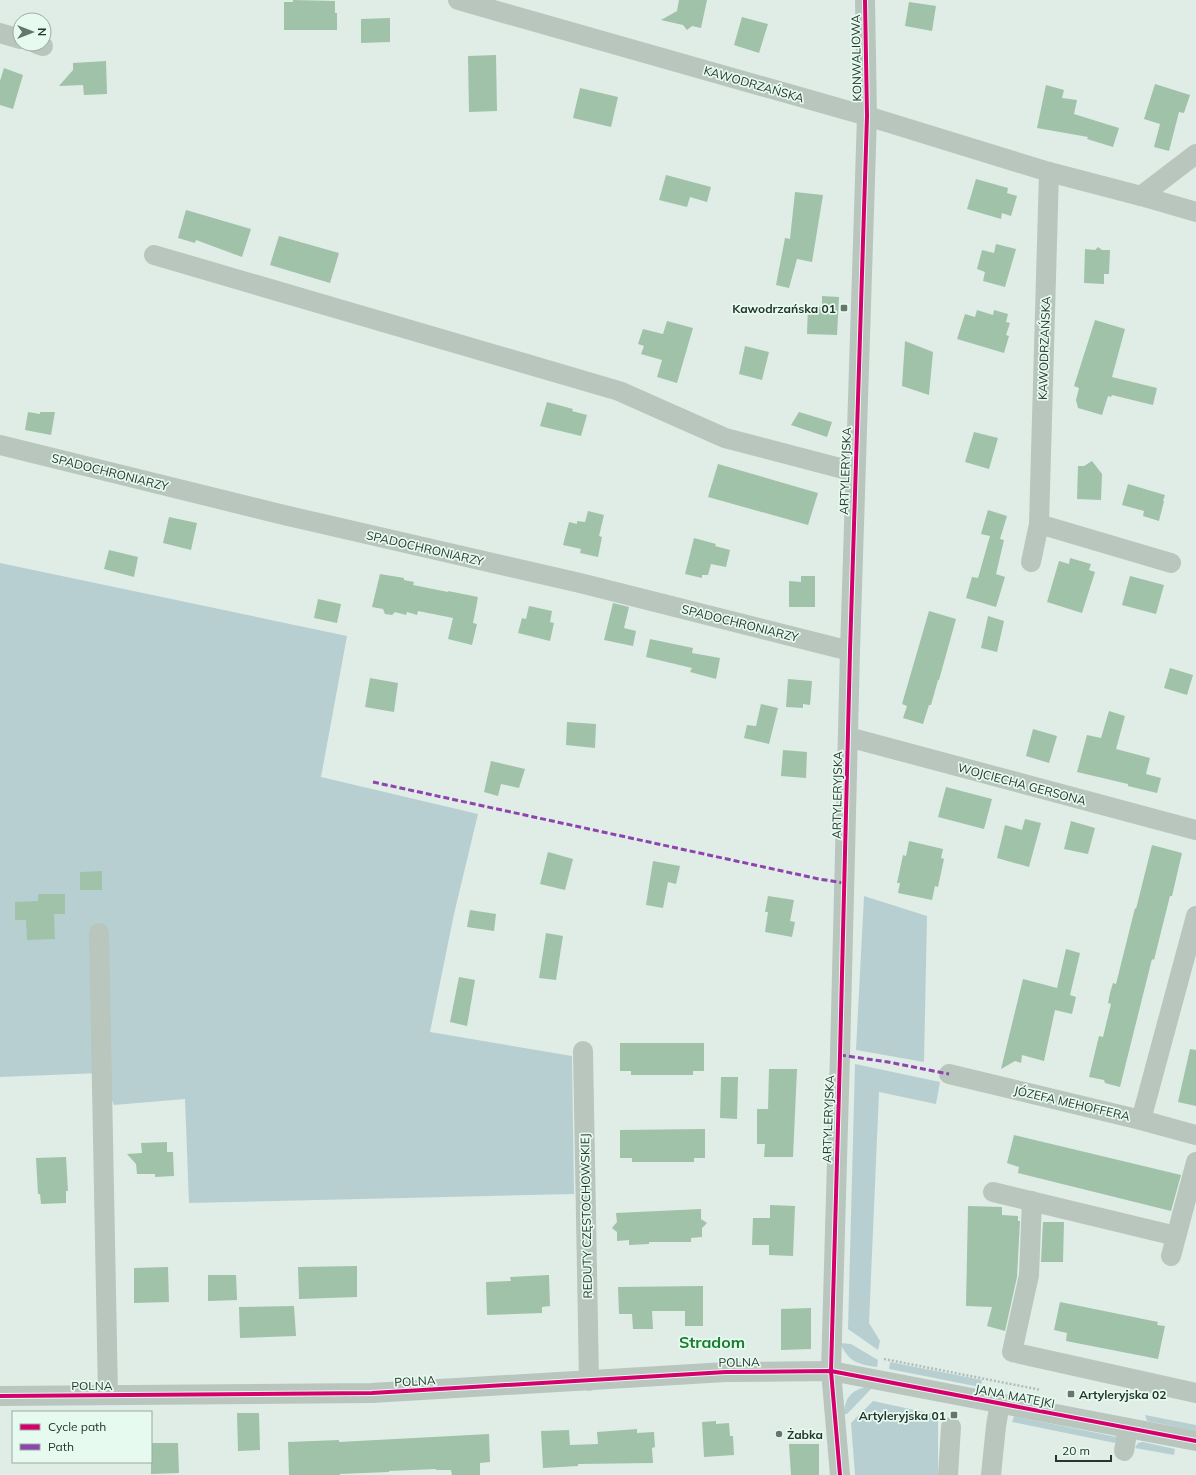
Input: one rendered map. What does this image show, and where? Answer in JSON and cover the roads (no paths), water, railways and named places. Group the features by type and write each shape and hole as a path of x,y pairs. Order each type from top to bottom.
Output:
{"street":[{"name":"KAWODRZAŃSKA","path":"458,0 867,116 1049,172 1196,212"},
{"name":"KONWALIOWA","path":"865,0 867,116"},
{"path":"0,33 12,37"},
{"name":"ARTYLERYJSKA","path":"840,1475 831,1371 855,472 867,116"},
{"path":"1141,196 1196,154"},
{"name":"KAWODRZAŃSKA","path":"1031,562 1039,524 1049,172"},
{"path":"154,255 619,391 725,438 855,472"},
{"name":"SPADOCHRONIARZY","path":"0,446 284,515 580,584 850,651"},
{"path":"1039,524 1171,563"},
{"name":"WOJCIECHA GERSONA","path":"848,737 1196,830"},
{"path":"1141,1120 1196,916"},
{"path":"99,933 108,1395"},
{"name":"REDUTY CZĘSTOCHOWSKIEJ","path":"583,1052 589,1381"},
{"name":"JÓZEFA MEHOFFERA","path":"948,1074 1141,1120 1196,1135"},
{"path":"1171,1256 1196,1162"},
{"path":"993,1192 1176,1236"},
{"path":"1032,1201 1029,1275 1012,1352 1196,1392"},
{"name":"POLNA","path":"0,1396 372,1393 726,1372 831,1371"},
{"name":"JANA MATEJKI","path":"831,1371 1196,1441"},
{"path":"991,1475 1000,1403"},
{"path":"948,1475 951,1427"},
{"path":"1124,1451 1128,1428"}],"place":[{"name":"Kawodrzańska 01","path":"844,308"},
{"name":"Artyleryjska 02","path":"1071,1394"},
{"name":"Artyleryjska 01","path":"954,1415"},
{"name":"Żabka","path":"779,1434"}],"district":[{"name":"Stradom","path":"712,1342"}]}
